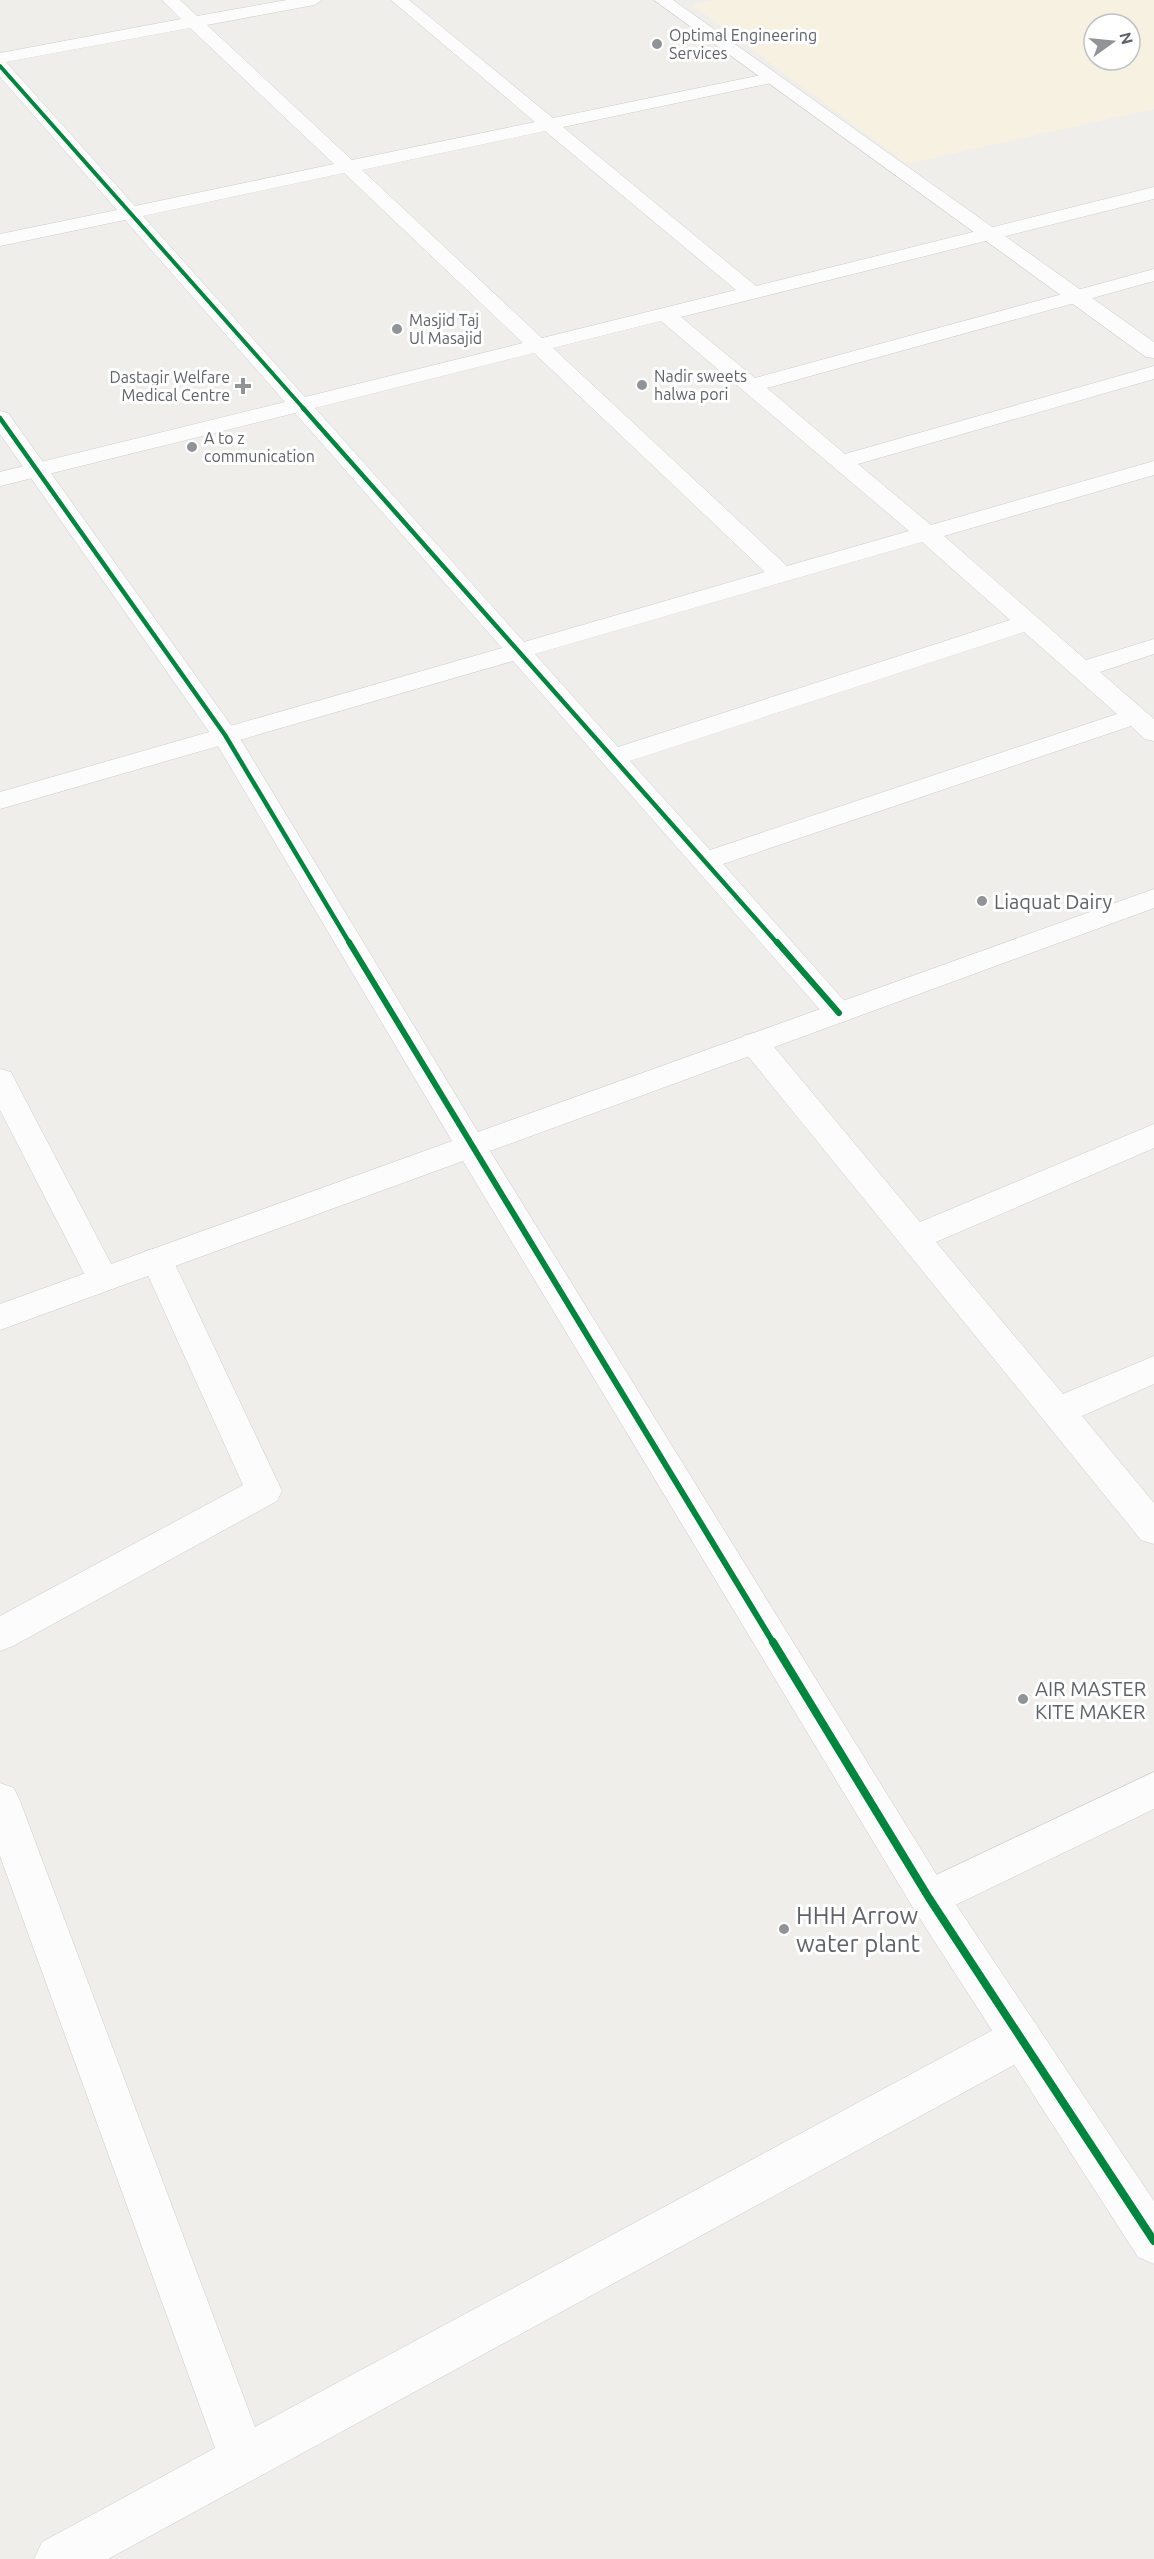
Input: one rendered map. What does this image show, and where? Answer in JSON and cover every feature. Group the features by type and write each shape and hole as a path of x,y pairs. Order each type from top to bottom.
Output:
{"street":[{"path":"170,0 782,575"},
{"path":"0,58 314,0"},
{"path":"399,0 752,293"},
{"path":"662,0 1154,352"},
{"path":"0,66 132,212 517,652 839,1012"},
{"path":"0,240 771,78"},
{"path":"0,479 1154,193"},
{"path":"751,386 1154,275"},
{"path":"666,315 927,534 1144,724"},
{"path":"842,462 1154,372"},
{"path":"0,418 225,735 471,1147 929,1898 1154,2241"},
{"path":"0,801 1154,468"},
{"path":"612,758 1028,622"},
{"path":"1082,670 1154,646"},
{"path":"704,861 1144,724"},
{"path":"0,1317 1154,898"},
{"path":"754,1043 1154,1529"},
{"path":"0,1080 103,1279"},
{"path":"914,1238 1154,1135"},
{"path":"0,1635 264,1491 157,1260"},
{"path":"1057,1412 1154,1369"},
{"path":"929,1898 1154,1790"},
{"path":"0,1801 243,2459"},
{"path":"59,2559 1021,2038"}],"sand":[{"path":"715,0 1154,0 1154,109 907,164 692,5"}],"cycle path":[{"path":"0,66 839,1013"},
{"path":"0,418 225,735 471,1147 929,1898 1154,2241"}],"place":[{"name":"Optimal Engineering Services","path":"657,44"},
{"name":"Masjid Taj Ul Masajid","path":"397,329"},
{"name":"Nadir sweets halwa pori","path":"642,385"},
{"name":"Dastagir Welfare Medical Centre","path":"243,386"},
{"name":"A to z communication","path":"192,447"},
{"name":"Liaquat Dairy","path":"982,901"},
{"name":"AIR MASTER KITE MAKER","path":"1023,1699"},
{"name":"HHH Arrow water plant","path":"784,1929"}]}
